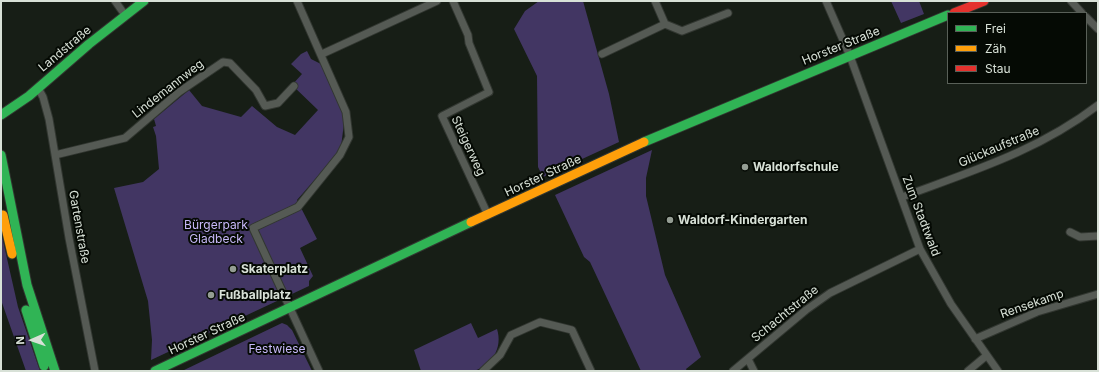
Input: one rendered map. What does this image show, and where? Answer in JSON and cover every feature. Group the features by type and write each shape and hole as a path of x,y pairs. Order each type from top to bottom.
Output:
{"main road":[{"name":"Landstraße","path":"1,115 10,110 38,88 125,15 144,1"},
{"path":"956,12 984,1"},
{"name":"Horster Straße","path":"155,371 716,110 947,15"},
{"path":"1,155 28,285 55,371"},
{"path":"1,202 24,305 46,371"}],"street":[{"path":"115,1 125,15"},
{"path":"297,1 322,54 346,112 348,138 340,155 298,207 253,228 319,371"},
{"path":"322,54 437,1"},
{"name":"Steigerweg","path":"453,1 468,35 469,43 489,92 442,116 488,215"},
{"path":"655,1 665,24 682,31 728,13"},
{"name":"Zum Stadtwald","path":"826,1 850,56 920,249 951,304 986,356 998,371"},
{"path":"1071,1 1081,12"},
{"path":"1087,18 1098,29"},
{"path":"602,54 665,24"},
{"name":"Lindemannweg","path":"55,155 125,138 179,92 223,62 230,63 256,90 265,106 278,103 294,86"},
{"name":"Gartenstraße","path":"38,88 46,104 69,238 95,371"},
{"name":"Glückaufstraße","path":"902,197 1034,146 1075,123 1098,105"},
{"path":"1070,232 1080,237 1098,236"},
{"name":"Schachtstraße","path":"733,371 806,310 830,293 920,249"},
{"name":"Rensekamp","path":"975,339 1037,312 1098,294"},
{"path":"483,371 500,355 511,335 540,322 572,330 591,371"},
{"path":"968,371 986,356"},
{"path":"748,359 754,371"}],"green space":[{"path":"539,1 583,1 609,94 619,142 543,177 538,167 537,76 514,29 525,11"},
{"path":"891,1 919,1 924,14 901,23"},
{"name":"Bürgerpark Gladbeck","path":"307,51 311,59 321,64 345,115 339,152 297,200 317,239 300,248 313,276 309,281 309,286 151,360 152,340 148,301 114,188 143,182 159,169 156,136 153,127 156,126 154,119 189,90 202,106 241,117 252,106 277,127 295,135 318,110 292,85 302,74 291,64 301,54"},
{"path":"652,150 646,178 646,196 665,275 701,357 686,369 687,371 641,371 590,262 584,257 555,195"},
{"path":"1,232 18,307 40,371 26,371 1,300"},
{"name":"Festwiese","path":"282,323 287,325 292,330 312,371 182,371"},
{"path":"471,323 478,338 497,329 497,349 491,360 486,365 474,371 421,371 414,350"}],"traffic: fast":[{"path":"1,115 29,96 89,44 144,1"},
{"path":"644,142 947,15"},
{"path":"1,155 27,285 55,371"},
{"path":"155,371 471,222"},
{"path":"26,310 44,366"}],"traffic: slow":[{"path":"471,222 644,142"},
{"path":"3,215 12,254"}],"traffic: jam":[{"path":"956,12 984,1"}],"place":[{"name":"Waldorfschule","path":"745,167"},
{"name":"Waldorf-Kindergarten","path":"670,220"},
{"name":"Skaterplatz","path":"233,269"},
{"name":"Fußballplatz","path":"211,295"}]}
